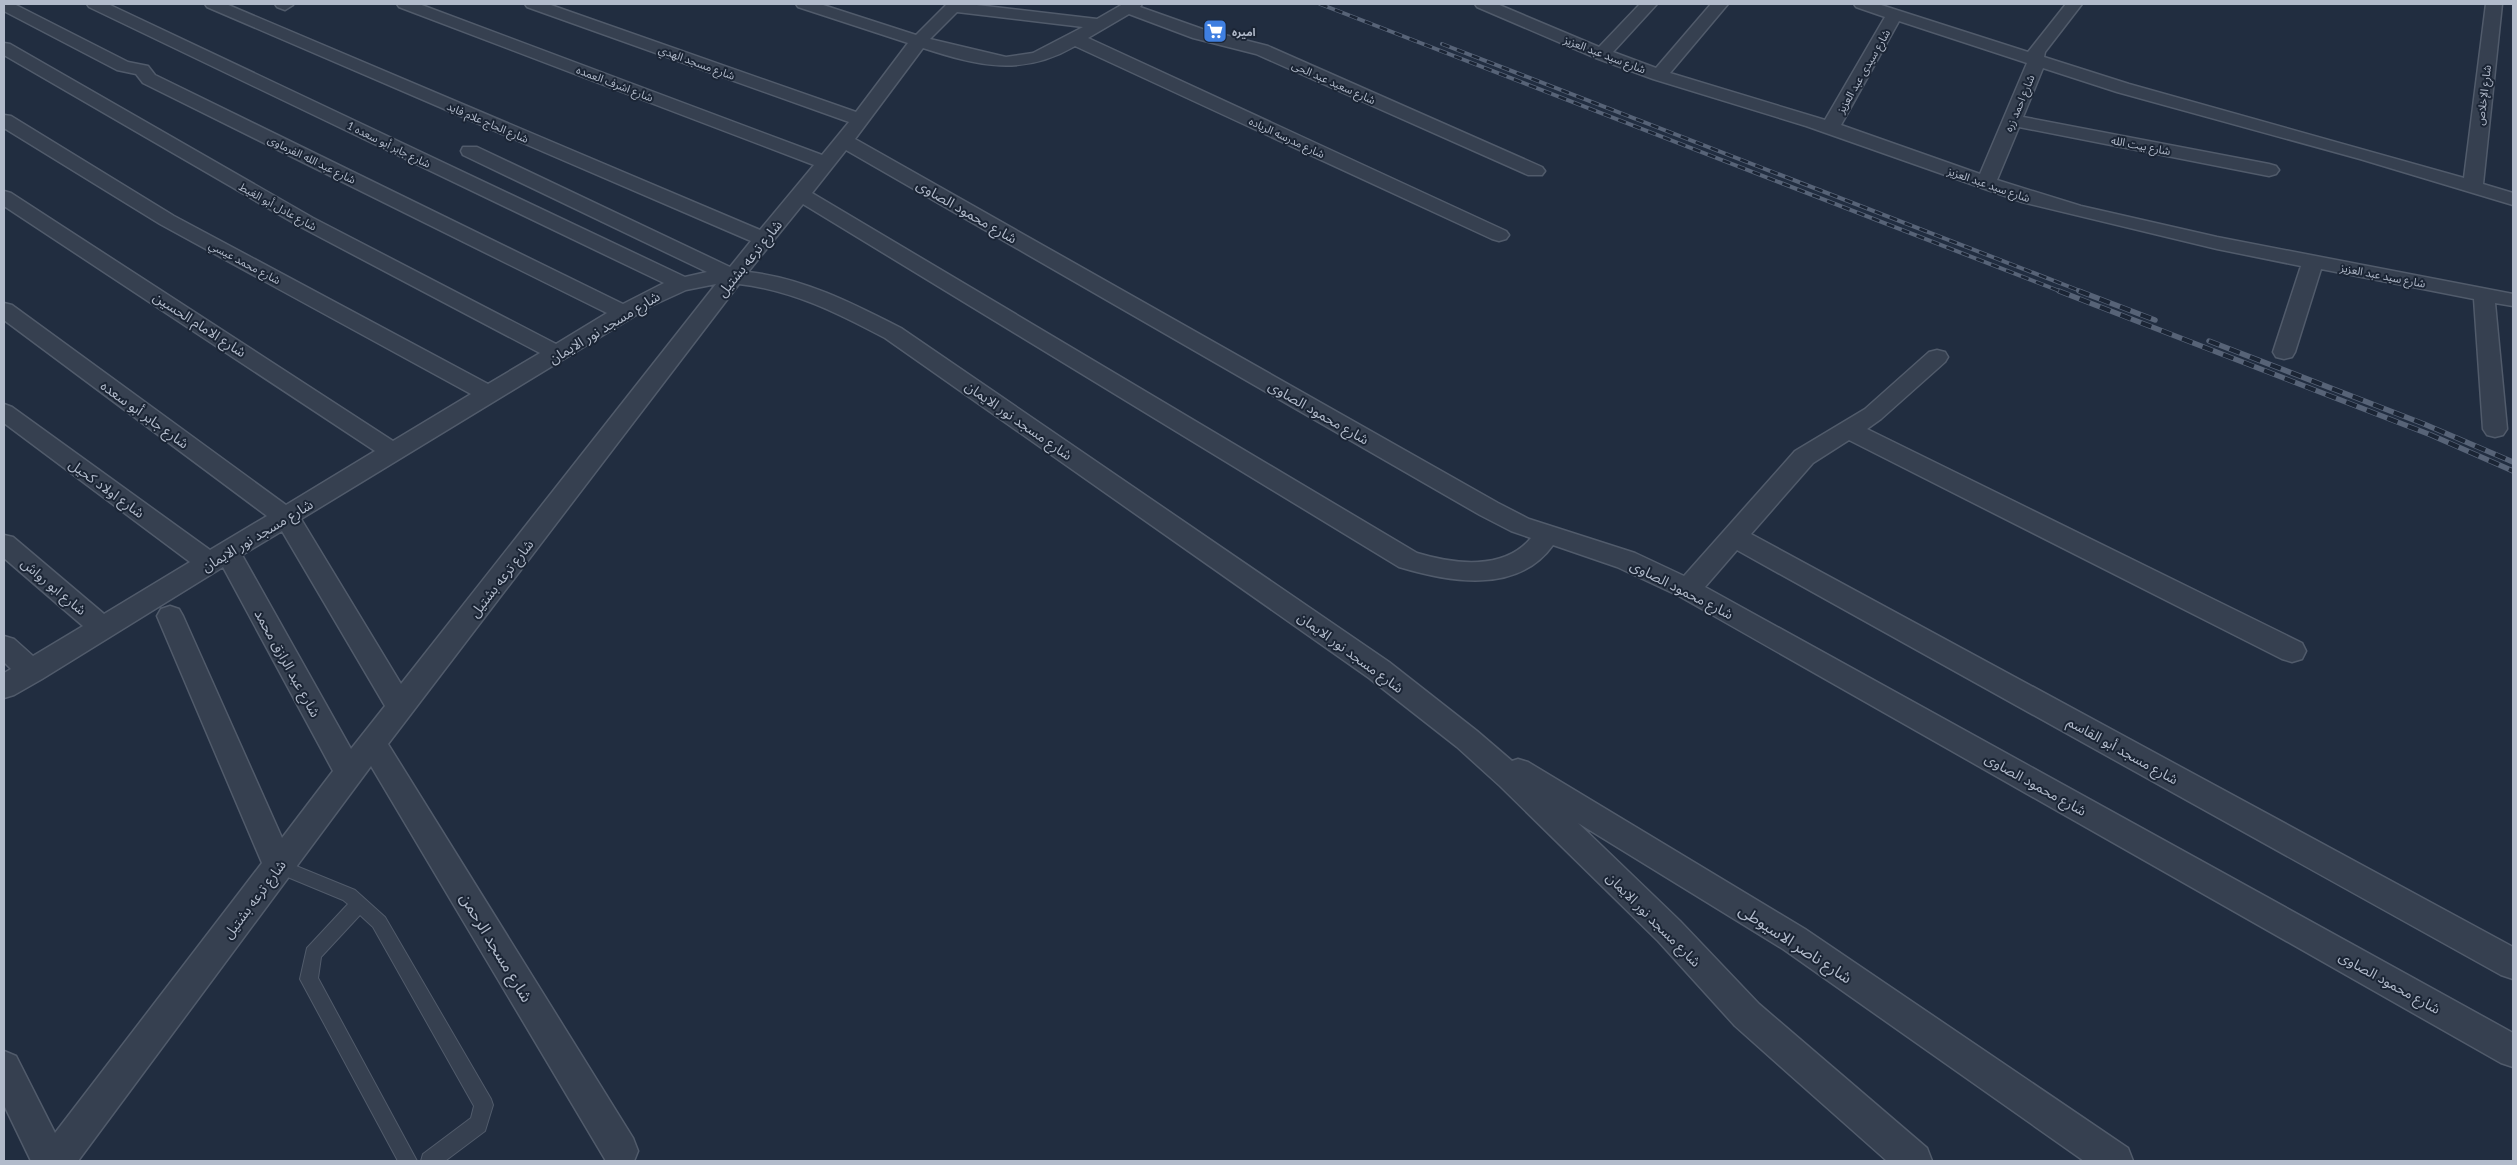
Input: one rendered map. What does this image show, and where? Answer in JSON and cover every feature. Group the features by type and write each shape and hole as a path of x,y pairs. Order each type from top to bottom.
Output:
{"street":[{"name":"شارع جابر أبو سعده 1","path":"95,4 682,284"},
{"name":"شارع الحاج علام فايد","path":"213,4 763,239"},
{"name":"شارع اشرف العمده","path":"405,4 826,163"},
{"name":"شارع مسجد الهدي","path":"533,4 860,120"},
{"path":"804,4 943,49 1006,62 1036,58 1075,39 1131,6"},
{"name":"شارع سيد عبد العزيز","path":"1482,4 1658,75 1830,128 1986,183 2085,213 2313,262 2513,300"},
{"path":"1602,54 1649,4"},
{"path":"1658,75 1720,4"},
{"path":"1862,4 2162,100 2367,155 2513,199"},
{"name":"شارع احمد زره","path":"1986,183 2035,66 2036,52 2074,4"},
{"name":"شارع الإخلاص","path":"2473,187 2494,4"},
{"name":"شارع عبد الله الفرماوى","path":"4,5 123,66 142,70 149,79 623,314"},
{"name":"شارع ترعه بشتيل","path":"56,1161 349,773 374,744 733,277 844,141 919,42 955,5"},
{"path":"955,5 1100,24"},
{"name":"شارع سعيد عبد الحى","path":"1131,6 1199,34 1262,50 1535,171"},
{"name":"شارع سيدى عبد العزيز","path":"1830,128 1896,14"},
{"name":"شارع مدرسه الرياده","path":"1075,39 1499,235"},
{"name":"شارع عادل أبو الغيط","path":"4,48 306,222 558,354"},
{"name":"شارع محمد عيسي","path":"4,120 167,220 490,395"},
{"name":"شارع بيت الله","path":"2012,120 2269,170"},
{"name":"شارع محمود الصاوى","path":"844,141 1488,510 1520,525 1626,560 1688,589 2513,1051"},
{"path":"470,151 733,277"},
{"path":"800,194 1408,560 1449,571 1474,573 1506,567 1532,553 1548,533"},
{"name":"شارع الامام الحسين","path":"4,197 394,453"},
{"path":"2284,352 2313,262"},
{"name":"شارع مسجد نور الايمان","path":"4,688 664,290 682,284 733,277 774,282 800,288 836,303 893,333 1379,670 1466,739 1510,777 1662,924 1747,1015 1914,1161"},
{"path":"2484,295 2495,429"},
{"name":"شارع جابر أبو سعده","path":"4,310 287,518"},
{"path":"1688,589 1804,457 1818,446 1850,430 1873,414 1937,357"},
{"name":"شارع اولاد كحيل","path":"4,412 219,558"},
{"path":"1850,430 2292,651"},
{"path":"287,518 401,708"},
{"name":"شارع مسجد أبو القاسم","path":"1733,536 2513,964"},
{"name":"شارع ابو رواش","path":"4,544 103,628"},
{"name":"شارع عبد الرازق محمد","path":"219,558 349,773"},
{"path":"170,616 279,866"},
{"path":"4,646 32,671"},
{"name":"شارع ناصر الاسيوطى","path":"1466,739 1794,939 2115,1161"},
{"name":"شارع مسجد الرحمن","path":"374,744 620,1151"},
{"path":"4,1068 50,1161"}],"lane":[{"path":"279,866 349,895 379,922 484,1105 478,1124 430,1161"},
{"path":"359,904 313,954 309,979 408,1161"}],"railway":[{"path":"1320,4 2062,292"},
{"path":"1442,44 2083,292"},
{"path":"2059,291 2431,435 2513,471"},
{"path":"2079,291 2155,320"},
{"path":"2209,341 2424,424 2513,462"}],"place":[{"name":"اميره","path":"1215,31"}]}
